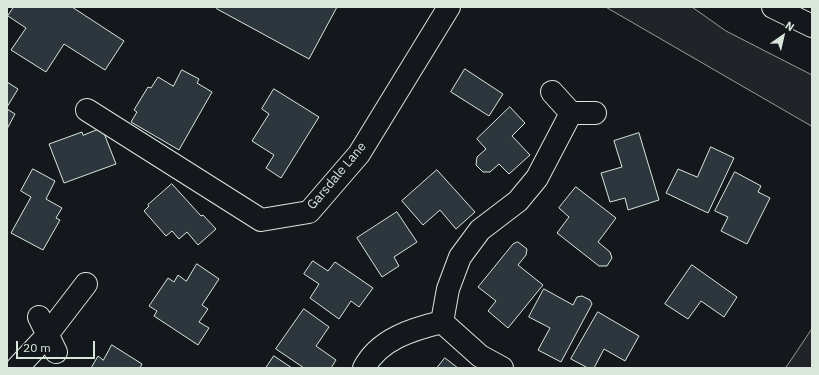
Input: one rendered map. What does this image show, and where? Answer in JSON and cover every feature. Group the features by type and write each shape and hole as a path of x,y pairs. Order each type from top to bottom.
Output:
{"main road":[{"name":"Garsdale Lane","path":"87,110 261,220 309,212 359,154 449,7"},
{"path":"773,7 812,26"},
{"path":"552,92 571,113 595,113"},
{"path":"442,322 448,289 460,257 480,230 518,201 538,178 571,113"},
{"path":"17,368 48,335 86,284"},
{"path":"364,368 367,362 387,343 412,329 442,322"},
{"path":"442,322 480,356 502,368"}],"shaded area":[{"path":"606,7 692,7 726,31 812,75 812,126"},
{"path":"812,329 812,368 786,368"}],"building":[{"path":"14,7 72,7 124,41 105,70 64,44 46,72 11,50 26,28 8,16"},
{"path":"218,7 337,7 309,59 217,9"},
{"path":"465,69 503,94 489,116 451,92"},
{"path":"182,70 199,79 197,83 212,92 179,150 131,122 137,112 134,110 148,87 151,88 158,77 173,86"},
{"path":"7,82 18,89 7,107"},
{"path":"274,89 319,117 281,178 266,168 274,155 252,141 269,114 262,109"},
{"path":"510,107 525,123 512,136 530,155 509,174 499,164 490,172 483,172 476,165 477,157 486,149 477,139"},
{"path":"7,109 15,114 7,129"},
{"path":"102,128 116,164 64,183 49,144 82,132 83,135"},
{"path":"639,133 659,200 628,210 625,198 610,202 601,173 622,167 614,141"},
{"path":"711,147 734,158 708,213 666,193 678,169 697,177"},
{"path":"33,169 55,181 46,199 62,208 56,218 60,220 43,250 11,233 31,197 21,191"},
{"path":"437,170 475,212 456,229 440,210 423,225 402,201"},
{"path":"735,172 761,186 758,192 770,198 747,244 721,231 728,217 715,211"},
{"path":"172,184 201,216 203,215 216,229 198,245 187,232 179,239 172,231 166,236 144,211 149,206 148,205"},
{"path":"576,187 616,218 598,242 610,252 612,258 607,266 599,266 557,233 569,217 559,208"},
{"path":"397,212 417,242 394,257 399,266 382,277 357,238"},
{"path":"518,242 527,249 526,255 518,265 543,285 508,328 488,311 496,301 478,287 513,244"},
{"path":"313,261 328,271 335,262 373,288 359,307 351,301 339,319 310,298 319,284 304,274"},
{"path":"197,264 219,279 202,305 208,309 199,322 209,328 198,345 154,316 157,311 149,306 168,278 174,282 178,275 186,281"},
{"path":"692,265 737,297 724,317 701,301 688,319 665,304"},
{"path":"544,289 573,305 577,297 582,296 590,300 592,304 561,362 538,350 550,328 529,317"},
{"path":"304,309 329,327 316,346 336,360 331,368 304,368 276,349"},
{"path":"598,312 639,336 625,361 604,349 594,368 588,368 571,359"},
{"path":"112,345 142,364 140,368 91,368 98,356 103,360"},
{"path":"274,356 292,368 266,368"},
{"path":"445,358 458,368 437,368"}]}
